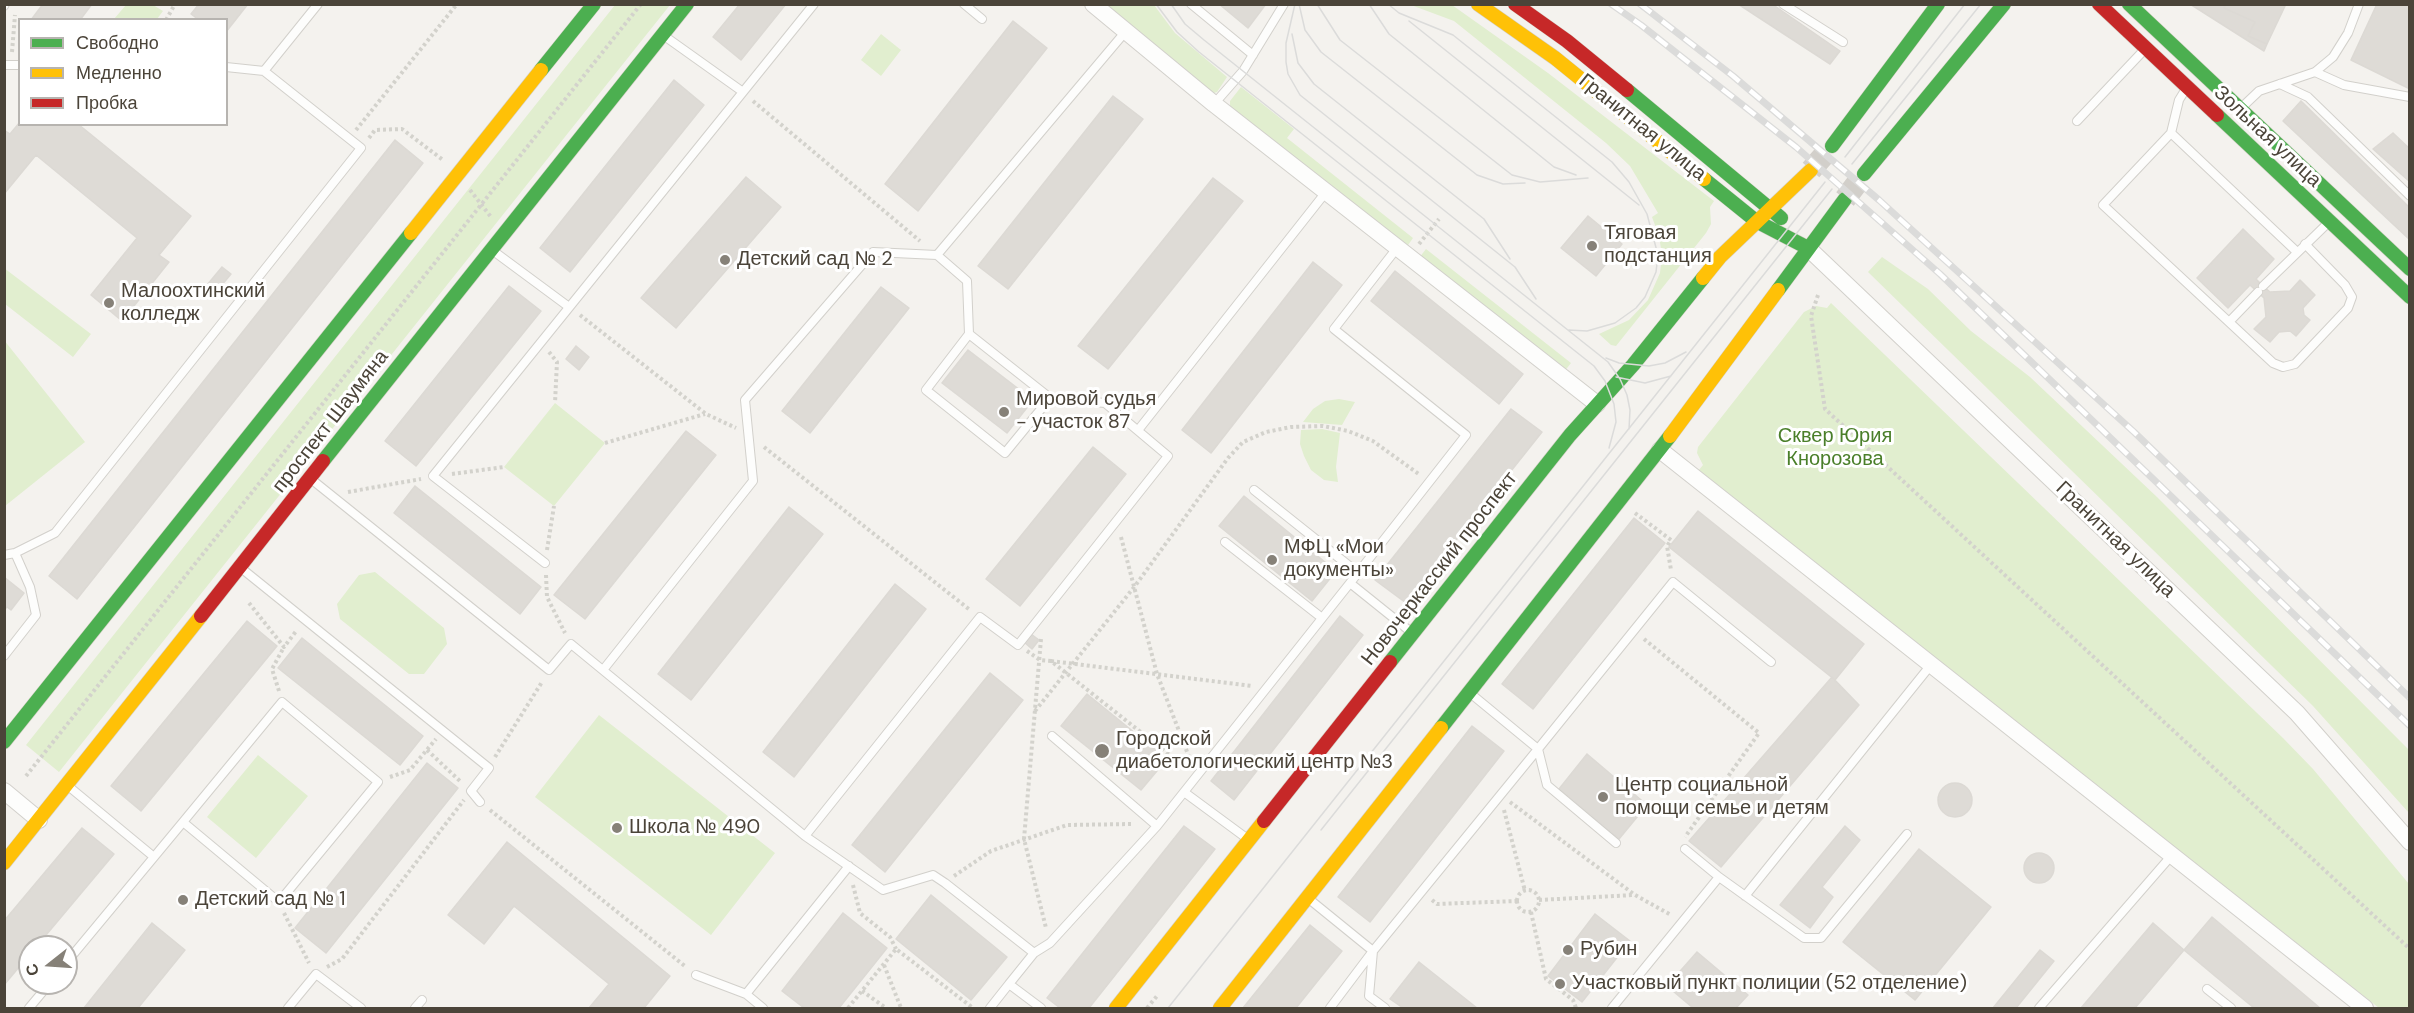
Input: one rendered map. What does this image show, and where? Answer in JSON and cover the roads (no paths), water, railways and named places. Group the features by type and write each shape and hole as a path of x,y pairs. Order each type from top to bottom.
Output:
{"street":[{"path":"4,742 594,4"},
{"name":"проспект Шаумяна","path":"4,862 241,568 687,4"},
{"path":"1093,4 1214,104 1597,404"},
{"name":"Гранитная улица","path":"1478,4 1555,58 1756,220 1808,248"},
{"name":"Гранитная улица","path":"1515,4 1567,41 1772,208 1808,248 2297,713 2409,843"},
{"path":"1834,144 1938,4"},
{"path":"1866,171 2004,4"},
{"name":"Зольная улица","path":"2099,4 2409,297"},
{"name":"Зольная улица","path":"2129,4 2409,269"},
{"name":"Новочеркасский проспект","path":"1116,1008 1597,404 1633,365 1720,257 1756,220 1772,208 1811,170"},
{"path":"1220,1008 1660,450 1845,200"},
{"path":"1660,450 1930,666 2366,1008"},
{"path":"4,791 39,820"}],"lane":[{"path":"264,71 318,4"},
{"path":"545,563 433,476 814,4"},
{"path":"964,4 982,19"},
{"path":"1191,4 1253,55"},
{"path":"1214,104 1253,55 1284,4"},
{"path":"1783,4 1843,42"},
{"path":"2226,125 2259,91 2315,72 2333,57 2348,33 2359,4"},
{"path":"937,255 1126,31"},
{"path":"2077,121 2159,33"},
{"path":"663,35 743,92"},
{"path":"4,555 15,553 55,533 361,148 264,71 228,67"},
{"path":"2315,72 2344,85 2409,97"},
{"path":"2201,73 2179,100 2171,134 2103,205 2273,363 2283,368 2295,364 2348,308 2352,297 2345,285 2306,244"},
{"path":"2280,84 2308,97 2409,196"},
{"path":"2171,134 2297,252"},
{"path":"1139,429 1326,192"},
{"path":"2229,322 2342,207"},
{"path":"990,1008 1034,953 1050,943 1157,826 1466,435 1334,329 1397,248"},
{"path":"491,249 569,307"},
{"path":"603,670 753,481 745,400 873,252 937,255 967,281 969,334 926,390 1005,453 1050,398"},
{"path":"805,836 980,617 1018,645 1168,456 1139,429 1105,403 1050,398 969,334"},
{"path":"311,479 549,670 571,644 805,836 883,890 933,875 1034,953"},
{"path":"1254,490 1358,573"},
{"path":"1226,542 1322,618"},
{"path":"4,656 36,615 30,587 15,553"},
{"path":"241,568 489,768 471,791 480,802"},
{"path":"1330,1008 1373,951 1673,582 1771,662"},
{"path":"1350,584 1414,635"},
{"path":"1745,896 1930,666"},
{"path":"1470,693 1538,749 1547,785 1616,843"},
{"path":"78,949 282,702 378,782 279,902 183,822"},
{"path":"1052,735 1157,826"},
{"path":"66,784 154,857"},
{"path":"1184,792 1250,840"},
{"path":"1685,849 1719,877 1804,938 1821,938 1907,834"},
{"path":"2040,1008 2172,855"},
{"path":"746,994 849,866"},
{"path":"1612,1008 1719,877"},
{"path":"1307,897 1373,951"},
{"path":"1373,951 1370,996 1385,1008"},
{"path":"288,1008 316,974 361,1008"},
{"path":"696,975 746,994 763,1008"},
{"path":"1009,984 1041,1008"},
{"path":"2207,989 2231,1008"},
{"path":"28,1008 39,995"},
{"path":"415,1008 422,1000"}],"tunnel":[{"path":"1811,170 1832,146"},
{"path":"1845,199 1864,174"}],"tram line":[{"path":"1156,4 1177,32 1199,52 1594,366 1605,381 1614,404 1616,422 1609,448"},
{"path":"1171,4 1185,24 1204,40 1608,362 1620,379 1627,395 1630,410 1629,429"},
{"path":"1295,4 1286,43 1286,62 1288,74 1300,95 1515,267 1536,299"},
{"path":"1299,4 1305,30 1321,52 1477,175 1503,184 1525,183"},
{"path":"1317,4 1340,40 1512,175 1540,182 1588,178"},
{"path":"1369,4 1389,34 1554,167 1576,175"},
{"path":"1388,4 1399,13 1453,35 1612,162 1629,182 1647,214 1658,255 1656,272 1645,297 1636,308 1615,323 1587,331 1569,330"},
{"path":"1845,157 1965,4"},
{"path":"1852,164 1981,4"},
{"path":"1409,21 1639,205"},
{"path":"1292,34 1298,63 1314,84 1484,219 1510,259"},
{"path":"1168,1008 1825,182"},
{"path":"1321,830 1832,189"},
{"path":"1606,358 1619,363 1649,366 1665,363 1686,352"},
{"path":"1616,377 1645,383 1671,376"}],"railway":[{"path":"1611,4 1796,147 1940,274 2410,726"},
{"path":"1640,4 1733,76 1879,200 2134,432 2410,698"}],"place":[{"name":"Тяговая подстанция","path":"1592,246"},
{"name":"Детский сад № 2","path":"725,260"},
{"name":"Малоохтинский колледж","path":"109,303"},
{"name":"Мировой судья - участок 87","path":"1004,412"},
{"name":"МФЦ «Мои документы»","path":"1272,560"},
{"name":"Городской диабетологический центр №3","path":"1102,751"},
{"name":"Центр социальной помощи семье и детям","path":"1603,797"},
{"name":"Школа № 490","path":"617,828"},
{"name":"Детский сад № 1","path":"183,900"},
{"name":"Рубин","path":"1568,950"},
{"name":"Участковый пункт полиции (52 отделение)","path":"1560,984"}],"park label":[{"name":"Сквер Юрия Кнорозова","path":"1835,448"}]}
